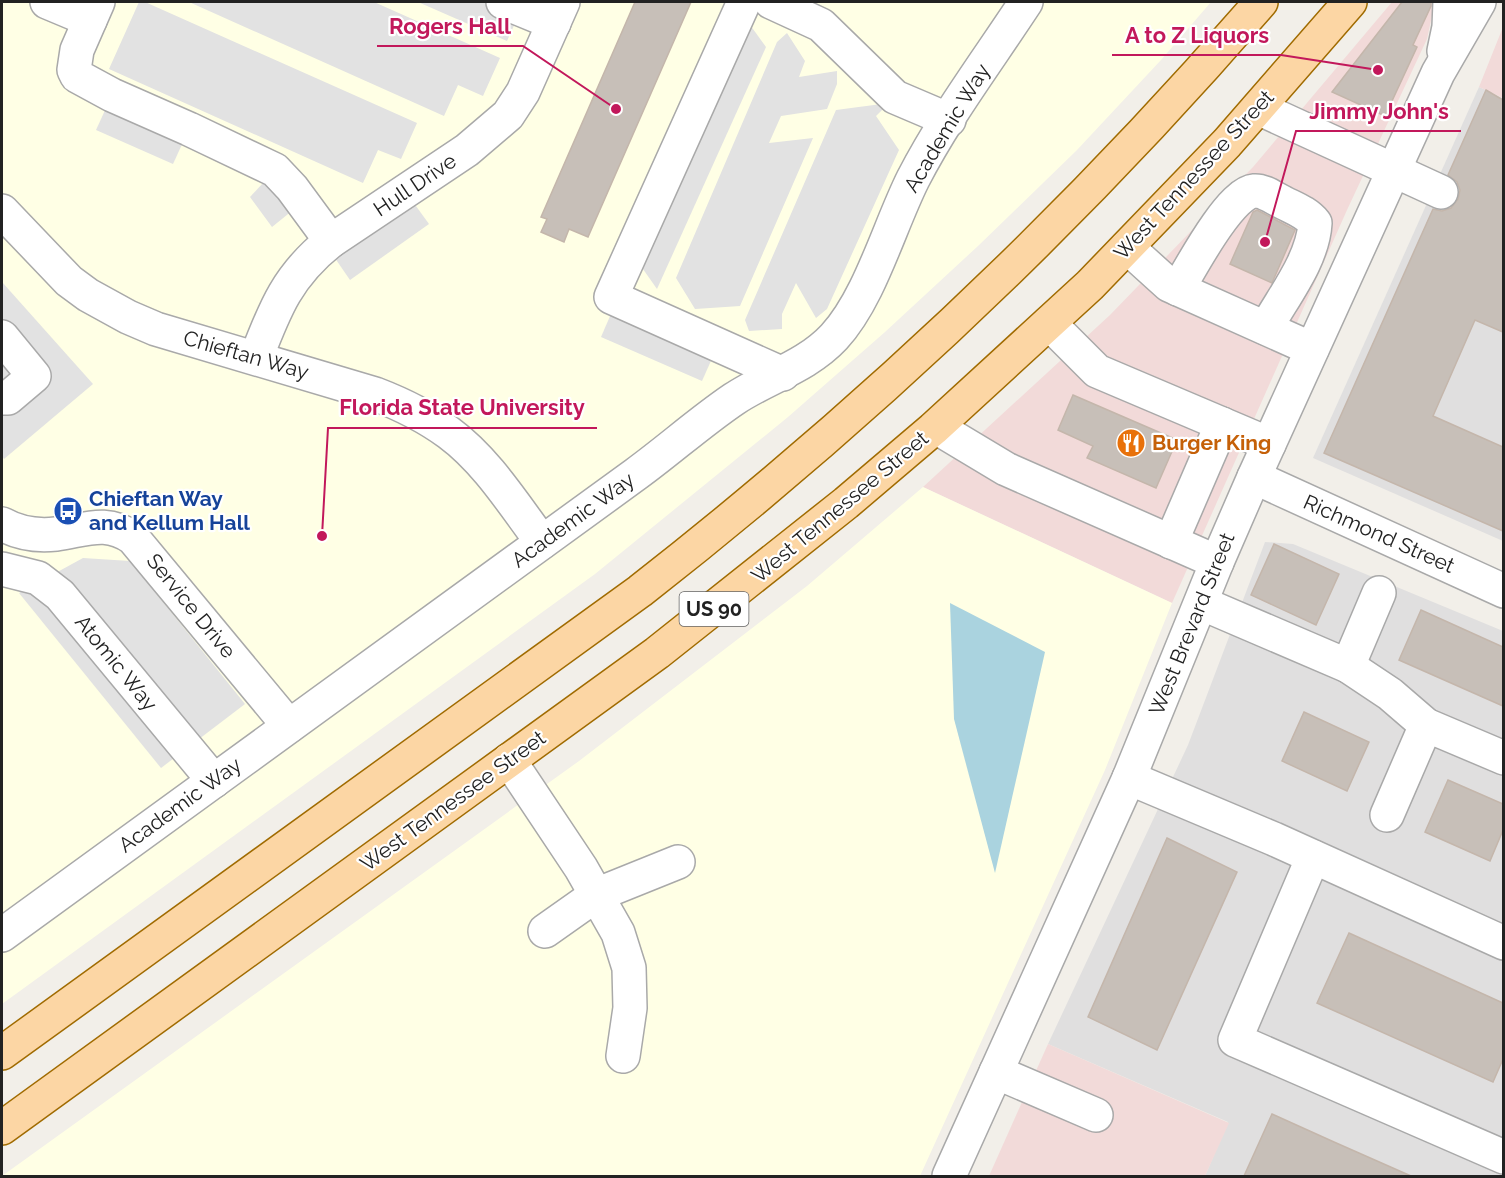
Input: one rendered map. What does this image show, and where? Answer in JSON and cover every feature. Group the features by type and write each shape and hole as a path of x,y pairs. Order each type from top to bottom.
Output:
{"main road":[{"name":"US 90","path":"2,1053 640,591 708,538 813,448 1002,277 1143,133 1261,2"},
{"name":"West Tennessee Street","path":"2,1128 700,620 846,503 936,427 1049,323 1127,247 1258,108 1350,2"}],"street":[{"path":"47,2 94,11 74,60 74,70 77,76 112,95 275,170 292,188 331,242"},
{"path":"503,2 559,12"},
{"path":"744,2 611,297 783,374"},
{"path":"771,2 821,25 895,97 949,120"},
{"name":"Academic Way","path":"2,935 542,542 734,399 783,374 822,348 836,335 862,295 910,184 926,156 1026,2"},
{"name":"West Brevard Street","path":"1438,74 1449,27 1450,2"},
{"name":"West Brevard Street","path":"949,1176 1129,778 1254,477 1438,74 1479,2"},
{"name":"Hull Drive","path":"256,358 271,319 291,282 311,258 467,150 501,122 520,98 559,12"},
{"path":"1258,108 1441,192"},
{"path":"1178,289 1214,228 1242,197 1253,190 1263,192 1309,215 1315,223 1302,268 1266,328"},
{"name":"Chieftan Way","path":"2,211 61,274 88,295 108,306 156,329 375,394 405,406 434,423 450,433 477,459 542,542"},
{"path":"1127,247 1169,285 1312,349"},
{"path":"1049,323 1098,371 1269,444"},
{"path":"2,337 34,376 8,398 2,398"},
{"path":"1171,542 1222,424"},
{"path":"936,427 1006,469 1217,562"},
{"name":"Richmond Street","path":"1254,477 1503,591"},
{"name":"Service Drive","path":"13,528 44,535 107,527 116,528 133,538 147,552 289,726"},
{"path":"7,570 13,528"},
{"name":"Atomic Way","path":"7,570 38,578 60,595 214,781"},
{"path":"1348,666 1379,593"},
{"path":"1201,603 1348,666 1390,694 1426,725 1503,758"},
{"path":"1387,815 1426,725"},
{"path":"509,760 618,933 629,968 630,1008 623,1056"},
{"path":"1129,778 1503,943"},
{"path":"1313,858 1235,1040 1503,1157"},
{"path":"545,931 596,896 678,862"},
{"path":"996,1072 1096,1115"}],"shaded area":[{"path":"2,2 1211,2 1161,60 1077,150 885,332 788,417 595,574 2,1004"},
{"path":"139,2 145,2 417,123 401,159 378,150 363,183 109,69"},
{"path":"189,2 374,2 500,58 483,96 458,85 444,116"},
{"path":"418,2 527,2 507,41"},
{"path":"1392,2 1435,2 1427,39 1347,210 1172,603 923,487 1110,315 1253,167"},
{"path":"740,11 766,47 657,289 631,252"},
{"path":"1503,27 1504,98 1479,87"},
{"path":"787,33 805,61 799,77 837,71 837,84 827,109 781,116 769,143 813,138 740,306 695,309 676,278 777,42"},
{"path":"1479,87 1503,98 1503,541 1313,458"},
{"path":"112,95 189,129 173,164 96,130"},
{"path":"889,103 876,116 899,150 827,309 816,318 796,283 782,314 782,329 749,331 745,320 836,110"},
{"path":"275,170 303,202 272,227 250,197"},
{"path":"405,191 429,224 350,280 326,245"},
{"path":"2,282 93,384 4,459 2,456"},
{"path":"617,300 718,345 702,381 601,337"},
{"path":"923,487 1172,603 1105,770 920,1176 2,1176 579,761 807,586"},
{"path":"1265,542 1293,544 1503,631 1503,1176 1205,1176 1228,1122 1048,1044 1188,745"},
{"path":"83,558 130,561 245,704 161,768 19,593"},
{"path":"1048,1044 1229,1123 1205,1176 989,1176"}],"water":[{"path":"950,603 1045,652 995,873 954,719"}],"building":[{"path":"635,2 691,2 588,237 569,229 564,242 541,232 547,219 541,217"},
{"path":"1402,2 1431,2 1431,6 1413,45 1417,47 1385,116 1332,92"},
{"path":"1486,90 1503,100 1503,332 1475,320 1433,416 1503,447 1503,531 1324,453 1433,209 1442,211 1451,208 1458,199 1460,190 1457,182 1448,175"},
{"path":"1257,210 1295,230 1272,283 1230,264 1253,212"},
{"name":"Burger King","path":"1073,395 1177,440 1156,488 1087,458 1093,446 1058,430"},
{"path":"1274,544 1339,574 1316,625 1251,595"},
{"path":"1421,610 1503,647 1503,706 1399,660"},
{"path":"1304,712 1369,742 1347,791 1282,761"},
{"path":"1448,780 1503,804 1503,830 1490,861 1425,832"},
{"path":"1167,838 1237,872 1157,1050 1088,1017"},
{"path":"1349,933 1503,1003 1503,1059 1493,1082 1317,1003"},
{"path":"1272,1114 1334,1142 1411,1176 1244,1176"}],"place":[{"name":"A to Z Liquors","path":"1378,70"},
{"name":"Rogers Hall","path":"616,109"},
{"name":"Jimmy John's","path":"1265,242"},
{"name":"Burger King","path":"1131,443"},
{"name":"Chieftan Way and Kellum Hall","path":"68,511"},
{"name":"Florida State University","path":"322,536"}]}
